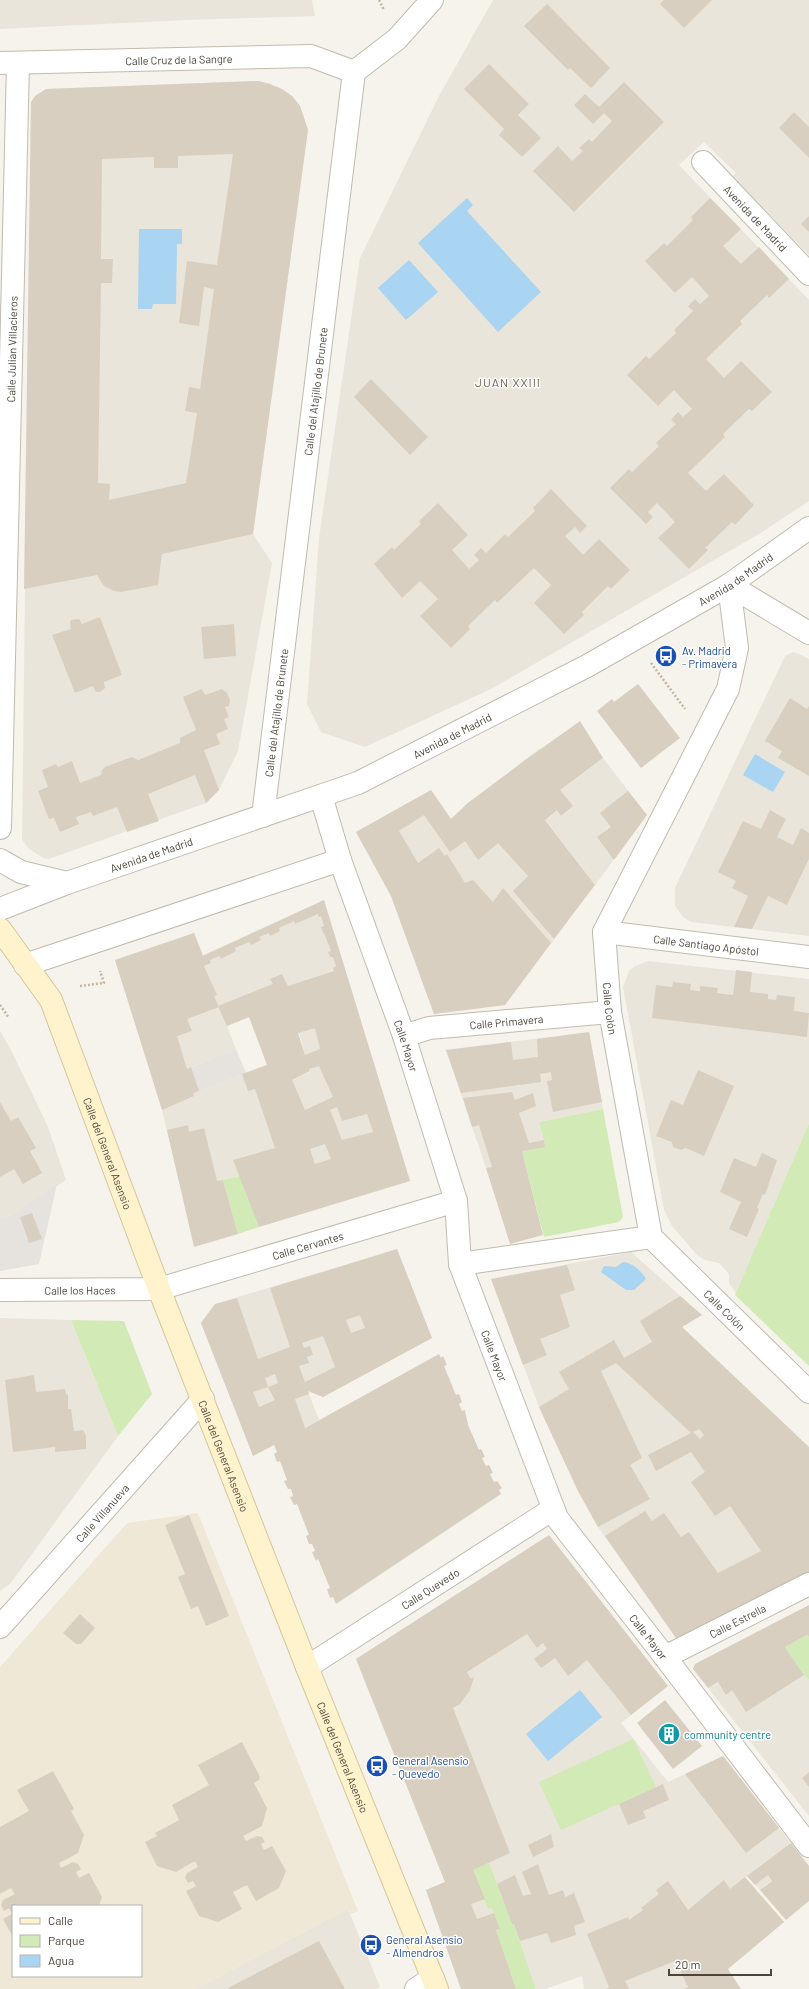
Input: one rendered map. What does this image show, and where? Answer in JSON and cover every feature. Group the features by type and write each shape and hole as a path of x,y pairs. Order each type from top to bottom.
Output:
{"main road":[{"name":"Calle del General Asensio","path":"0,929 51,1000 159,1289 307,1667 428,1985"}],"street":[{"path":"354,72 397,39 432,0"},
{"name":"Calle Cruz de la Sangre","path":"9,63 311,56 354,72"},
{"name":"Calle Julian Villacieros","path":"0,828 9,63"},
{"name":"Calle del Atajillo de Brunete","path":"263,816 354,72"},
{"name":"Avenida de Madrid","path":"703,162 809,274"},
{"name":"Avenida de Madrid","path":"0,909 67,883 358,783 580,670 634,640 729,585 809,528"},
{"path":"729,585 809,633"},
{"path":"604,932 728,689 737,648 729,585"},
{"name":"Calle Mayor","path":"321,796 340,860 404,1036 456,1201 460,1264 557,1518 809,1846"},
{"path":"0,860 21,872 67,883"},
{"path":"25,965 340,860"},
{"name":"Calle Santiago Apóstol","path":"604,932 809,957"},
{"name":"Calle Colón","path":"604,932 610,1012 651,1238 809,1392"},
{"name":"Calle Primavera","path":"404,1036 429,1028 610,1012"},
{"name":"Calle Cervantes","path":"159,1289 456,1201"},
{"path":"460,1264 651,1238"},
{"name":"Calle los Haces","path":"0,1290 159,1289"},
{"name":"Calle Villanueva","path":"0,1627 203,1399"},
{"name":"Calle Quevedo","path":"307,1667 553,1509"},
{"name":"Calle Estrella","path":"665,1657 809,1584"}],"path":[{"path":"634,640 704,735"},
{"path":"80,986 104,984 100,969"},
{"path":"0,1005 9,1018"}],"shaded area":[{"path":"0,0 312,0 315,16 186,20 0,29"},
{"path":"493,0 809,0 809,255 732,177 736,173 704,142 679,165 809,300 809,501 759,534 491,689 365,747 321,732 307,704 319,538 360,258 439,96"},
{"path":"258,81 282,89 292,96 300,106 308,130 253,534 272,563 238,751 219,790 206,803 49,859 43,858 28,848 22,839 31,102 35,96 46,89"},
{"path":"793,652 809,659 809,936 691,922 683,917 675,906 675,888 785,656"},
{"path":"540,748 566,785 603,758 647,815 595,885 509,772"},
{"path":"431,790 451,819 469,802 528,876 568,921 505,1005 434,1014 391,896 356,832"},
{"path":"324,900 344,969 289,986 249,1017 227,1026 236,1049 154,1083 115,960 194,933 203,955"},
{"path":"648,961 809,979 809,1123 736,1293 729,1283 729,1274 719,1263 705,1260 697,1255 672,1226 664,1210 623,987 629,971 635,966"},
{"path":"353,999 410,1181 259,1227 240,1176 181,1190 162,1110 194,1096 193,1093 282,1059 292,1080 310,1072 295,1019"},
{"path":"0,1031 11,1050 48,1127 66,1180 12,1215 0,1219"},
{"path":"589,1032 603,1109 539,1122 545,1147 522,1151 524,1161 486,1168 446,1050"},
{"path":"236,1049 246,1073 194,1093 194,1096 162,1110 154,1083"},
{"path":"57,1184 39,1264 0,1271 0,1219 12,1215"},
{"path":"631,1252 702,1315 682,1327 760,1401 809,1573 678,1641 598,1527 578,1491 539,1407 491,1279"},
{"path":"321,1272 334,1305 409,1280 432,1338 323,1397 308,1391 319,1420 293,1434 227,1389 201,1323 215,1304"},
{"path":"0,1318 71,1320 118,1436 10,1584 0,1591"},
{"path":"198,1513 358,1911 351,1914 348,1909 195,1989 0,1989 0,1667 127,1523"},
{"path":"471,1585 646,1659 668,1686 621,1723 668,1782 723,1756 801,1856 760,1890 747,1876 745,1878 784,1922 728,1969 675,1961 689,1989 584,1989 582,1976 546,1989 536,1989 514,1924 512,1924 497,1884 485,1899 488,1909 492,1908 500,1929 497,1930 516,1989 461,1989 426,1890 445,1882 356,1659"},
{"path":"739,1671 804,1675 809,1680 809,1816 708,1688"},
{"path":"348,1909 380,1987 376,1989 195,1989"}],"green space":[{"path":"603,1109 623,1217 619,1222 544,1237 522,1151 545,1146 539,1122"},
{"path":"809,1123 809,1366 735,1295"},
{"path":"240,1176 259,1227 238,1234 223,1180"},
{"path":"71,1320 124,1321 152,1394 118,1436"},
{"path":"807,1635 809,1637 809,1680 785,1647"},
{"path":"633,1739 656,1787 561,1830 539,1782"},
{"path":"489,1863 512,1924 514,1924 536,1989 516,1989 496,1930 500,1929 492,1908 488,1909 473,1870"}],"water":[{"path":"467,198 473,205 467,211 541,292 498,332 418,243"},
{"path":"139,229 182,229 182,244 177,244 176,304 153,304 152,309 138,309"},
{"path":"409,260 438,292 406,320 378,288"},
{"path":"755,754 785,772 773,792 743,775"},
{"path":"623,1262 626,1262 636,1268 646,1279 634,1290 626,1290 601,1272 604,1266 616,1267"},
{"path":"580,1690 602,1717 548,1761 526,1734"}],"building":[{"path":"664,0 712,0 684,28 660,4"},
{"path":"547,4 610,68 591,88 570,68 568,70 524,26"},
{"path":"489,64 529,104 518,115 541,138 522,157 499,135 504,129 464,89"},
{"path":"258,81 282,89 292,96 300,106 308,130 253,534 162,554 158,585 121,592 114,591 104,586 97,575 24,589 31,102 35,96 46,89","holes":["233,154 217,265 187,261 179,323 199,326 204,287 214,289 200,389 189,387 185,411 197,413 186,483 109,500 110,484 98,483 101,283 112,283 113,259 101,259 102,159 154,157 154,168 178,168 178,156"]},
{"path":"624,82 664,122 574,212 533,171 558,146 572,161 583,151 579,148 589,139 592,142 612,121 604,113 593,124 574,105 585,94 599,107"},
{"path":"794,112 809,127 809,158 779,128"},
{"path":"710,198 741,229 723,246 741,264 759,247 789,279 769,298 767,295 740,321 742,324 706,359 724,378 741,361 772,392 752,411 749,409 723,434 725,437 688,473 706,491 724,474 754,505 735,525 732,522 705,548 708,550 689,569 658,538 675,522 657,503 648,512 653,517 646,524 610,488 629,469 632,472 659,446 656,443 676,424 671,420 678,412 683,417 692,409 674,390 658,406 627,375 646,356 649,359 676,333 674,330 693,311 688,306 695,299 700,304 709,296 692,277 675,293 645,261 664,243 667,246 693,220 691,217"},
{"path":"809,216 809,232 801,224"},
{"path":"371,379 428,437 410,455 354,397"},
{"path":"551,489 587,526 580,533 575,527 565,536 583,555 599,539 630,570 611,589 608,586 582,612 584,615 564,634 534,603 551,585 534,568 497,603 495,600 468,626 470,629 451,648 420,616 438,599 420,581 402,598 374,564 392,547 394,550 421,524 419,521 438,503 468,535 452,550 469,569 479,560 474,555 481,548 486,553 505,534 508,537 535,511 533,508"},
{"path":"100,617 122,675 104,682 105,688 100,692 96,692 93,686 75,693 52,635 71,629 71,620 79,619 82,624"},
{"path":"234,624 236,656 204,659 201,627"},
{"path":"638,684 680,738 641,768 597,711 612,699 614,702"},
{"path":"202,689 205,695 222,689 227,693 230,700 229,706 225,707 229,717 224,719 228,729 216,734 220,744 204,750 219,790 206,803 195,775 148,794 159,821 127,832 117,807 93,816 91,812 76,817 79,824 60,832 54,818 49,819 38,791 48,787 42,770 56,764 58,767 72,761 80,783 101,775 102,770 105,767 132,757 138,760 180,743 180,738 196,730 183,697"},
{"path":"790,698 807,709 809,706 809,776 778,758 782,751 765,741"},
{"path":"580,721 603,758 560,790 573,806 561,816 557,810 545,820 595,885 554,939 513,891 528,876 498,843 478,860 465,841 450,852 424,815 399,831 418,863 439,848 445,856 447,854 465,883 473,880 493,902 503,888 551,943 505,1005 434,1014 391,896 356,832 431,790 451,819 469,802"},
{"path":"628,791 647,815 614,860 597,837 611,827 600,813"},
{"path":"770,810 786,819 777,837 793,845 801,828 809,833 809,859 787,905 768,896 752,929 734,927 748,896 732,888 736,881 718,872 743,821 761,829"},
{"path":"324,900 410,1181 259,1227 233,1160 275,1148 255,1089 248,1091 242,1074 267,1065 249,1017 227,1026 219,1007 187,1019 192,1031 177,1036 187,1069 191,1067 199,1091 193,1093 194,1096 162,1110 115,960 194,933 203,956","holes":["318,914 318,917 321,916 324,926 321,927 331,951 328,952 330,957 333,957 336,966 333,968 334,971 288,986 282,974 270,979 273,984 218,1006 214,996 217,995 204,966 211,963 210,960 219,956 221,959 236,951 235,948 249,942 251,945 261,940 259,937 269,933 270,936 280,931 279,928 294,921 295,924","315,1028 320,1049 305,1055 298,1033","319,1066 333,1097 305,1110 292,1080 310,1071 309,1069","337,1107 342,1121 367,1114 373,1132 342,1140 330,1110","325,1144 331,1159 315,1164 310,1149"]},
{"path":"736,970 752,972 750,992 768,994 768,999 776,1000 777,995 795,997 794,1011 809,1013 807,1037 652,1018 656,985 672,987 673,982 691,984 690,990 700,991 700,986 718,988 717,993 733,995"},
{"path":"589,1032 602,1102 553,1112 547,1081 552,1080 551,1072 540,1074 541,1082 461,1093 446,1050 511,1042 513,1060 538,1057 537,1039"},
{"path":"698,1070 734,1086 704,1156 686,1148 681,1150 673,1147 672,1142 656,1136 671,1100 683,1105"},
{"path":"512,1092 515,1100 533,1093 536,1106 519,1113 529,1143 544,1140 545,1147 522,1151 543,1235 510,1244 486,1168 492,1167 479,1125 472,1127 463,1098"},
{"path":"0,1102 11,1121 18,1117 36,1148 30,1151 42,1173 23,1184 14,1169 0,1177"},
{"path":"188,1125 189,1132 204,1128 217,1181 223,1180 238,1234 194,1247 167,1130"},
{"path":"762,1153 777,1160 765,1195 763,1194 757,1208 759,1209 747,1237 729,1229 741,1202 720,1192 734,1158 756,1167"},
{"path":"32,1213 42,1239 29,1243 20,1217"},
{"path":"397,1249 432,1338 323,1397 308,1391 309,1394 295,1399 305,1428 439,1354 441,1358 443,1356 447,1365 444,1366 456,1395 459,1394 462,1402 459,1404 462,1411 465,1410 468,1425 479,1450 481,1449 485,1457 482,1458 486,1466 489,1465 493,1473 490,1474 494,1482 497,1481 502,1488 499,1490 501,1494 336,1604 333,1597 330,1598 327,1589 330,1588 318,1559 316,1561 312,1552 315,1551 312,1544 309,1544 306,1536 309,1535 297,1504 294,1505 290,1497 293,1496 291,1489 288,1489 284,1481 287,1480 280,1461 277,1462 274,1454 277,1452 274,1445 253,1456 201,1323 215,1304 237,1298 258,1359 290,1347 270,1288","holes":["360,1315 365,1328 351,1333 346,1320","323,1336 335,1367 305,1382 299,1366 309,1363 307,1357 313,1355 310,1346 304,1348 302,1343","275,1374 278,1383 268,1387 265,1378","268,1387 275,1400 259,1407 253,1392"]},
{"path":"567,1265 575,1290 560,1295 570,1327 540,1339 547,1355 523,1365 491,1279"},
{"path":"680,1296 702,1315 682,1327 809,1447 809,1573 678,1641 605,1536 645,1511 652,1521 664,1513 681,1537 689,1532 718,1573 761,1551 730,1506 715,1516 691,1482 705,1472 691,1452 656,1471 648,1455 691,1433 616,1363 601,1371 642,1458 630,1465 650,1499 598,1527 578,1491 539,1407 569,1389 559,1372 614,1340 624,1358 652,1342 640,1321","holes":["699,1429 704,1435 700,1439 693,1432"]},
{"path":"34,1375 36,1392 65,1389 66,1394 68,1395 68,1409 71,1409 74,1431 83,1430 86,1436 86,1449 55,1452 55,1447 13,1452 5,1380"},
{"path":"189,1515 229,1616 206,1626 198,1606 191,1609 178,1577 185,1574 165,1525"},
{"path":"549,1535 668,1686 631,1715 587,1660 568,1676 555,1658 541,1668 534,1659 547,1649 543,1643 537,1648 527,1634 467,1672 471,1679 474,1677 470,1690 460,1704 453,1708 510,1853 473,1870 485,1899 471,1904 477,1919 494,1913 500,1929 496,1930 516,1989 461,1989 426,1890 445,1882 356,1659"},
{"path":"809,1605 809,1637 807,1635 785,1647 804,1675 746,1712 732,1690 726,1695 718,1682 708,1688 693,1669 695,1664"},
{"path":"80,1614 95,1628 81,1644 76,1644 63,1633"},
{"name":"community centre","path":"665,1700 702,1746 673,1769 637,1723"},
{"path":"242,1742 260,1777 259,1780 254,1783 267,1808 262,1826 243,1836 246,1841 257,1836 262,1837 265,1842 261,1844 264,1850 272,1846 286,1871 279,1888 256,1901 247,1885 233,1892 242,1909 218,1922 199,1916 186,1891 196,1886 193,1881 188,1883 185,1878 187,1873 198,1867 195,1861 176,1872 157,1866 145,1842 157,1836 155,1833 179,1820 172,1805 209,1785 198,1765"},
{"path":"723,1756 779,1828 746,1853 685,1774"},
{"path":"53,1771 74,1809 71,1811 84,1835 78,1853 59,1863 61,1868 73,1862 78,1864 81,1869 76,1872 79,1878 89,1873 102,1897 99,1905 12,1905 12,1914 9,1908 4,1911 1,1905 3,1900 15,1894 11,1888 0,1894 0,1827 29,1811 17,1790"},
{"path":"809,1772 809,1787 802,1778"},
{"path":"663,1784 669,1800 643,1811 646,1818 628,1825 619,1804"},
{"path":"551,1834 554,1847 533,1857 528,1845"},
{"path":"791,1843 809,1866 809,1901 786,1920 760,1890 772,1881 768,1875 755,1885 747,1876"},
{"path":"538,1864 549,1895 563,1890 565,1897 574,1893 585,1922 574,1926 576,1935 551,1943 547,1933 520,1941 497,1884 515,1875 523,1896 531,1894 522,1872"},
{"path":"745,1877 784,1922 728,1969 741,1989 685,1989 688,1987 675,1961 625,1981 629,1989 606,1989 609,1987 587,1934 628,1917 629,1920 643,1910 641,1908 659,1894 656,1890 668,1881 688,1910 724,1880 730,1889"},
{"path":"12,1914 12,1935 3,1919"},
{"path":"319,1941 345,1989 228,1988"}],"place":[{"name":"Av. Madrid - Primavera","path":"666,656"},
{"name":"community centre","path":"669,1734"},
{"name":"General Asensio - Quevedo","path":"377,1766"},
{"name":"General Asensio - Almendros","path":"371,1945"}],"district":[{"name":"JUAN XXIII","path":"508,382"}]}
